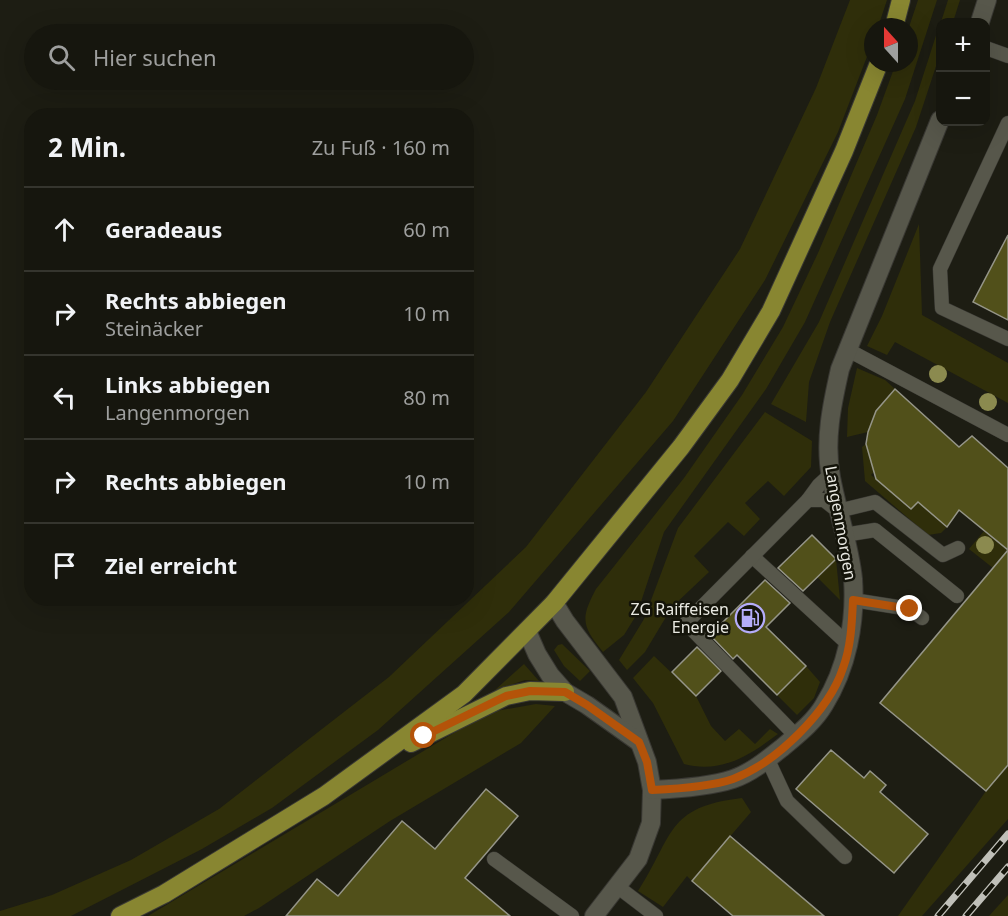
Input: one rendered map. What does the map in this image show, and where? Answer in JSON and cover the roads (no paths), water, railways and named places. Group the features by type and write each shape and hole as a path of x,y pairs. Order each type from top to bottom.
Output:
{"main road":[{"path":"896,18 901,0"},
{"path":"120,916 164,894 324,796 464,694 554,603 681,447 730,380 771,311 844,151 875,72"},
{"path":"366,765 506,696 530,691 565,692"}],"street":[{"path":"981,18 987,0"},
{"name":"Langenmorgen","path":"652,790 674,789 733,779 768,760 796,736 823,707 843,668 852,622 853,578 830,475 828,444 832,406 840,369 938,126"},
{"path":"554,603 623,697 647,762 652,790 651,823 638,859 594,916"},
{"path":"527,631 550,675 565,692 639,742"}],"lane":[{"path":"990,49 1008,56"},
{"path":"1008,123 940,269 942,308 1008,339"},
{"path":"848,350 1008,435"},
{"path":"796,736 686,623 830,475"},
{"path":"808,500 824,500 838,511 875,502 943,555 958,548"},
{"path":"844,535 874,530 957,596"},
{"path":"752,556 848,644"},
{"path":"853,600 910,609 922,618"},
{"path":"768,760 787,801 845,857"},
{"path":"494,859 572,916"},
{"path":"618,886 656,916"}],"railway":[{"path":"938,916 1008,834"},
{"path":"966,916 1008,867"}],"place":[{"name":"ZG Raiffeisen Energie","path":"750,618"}]}
